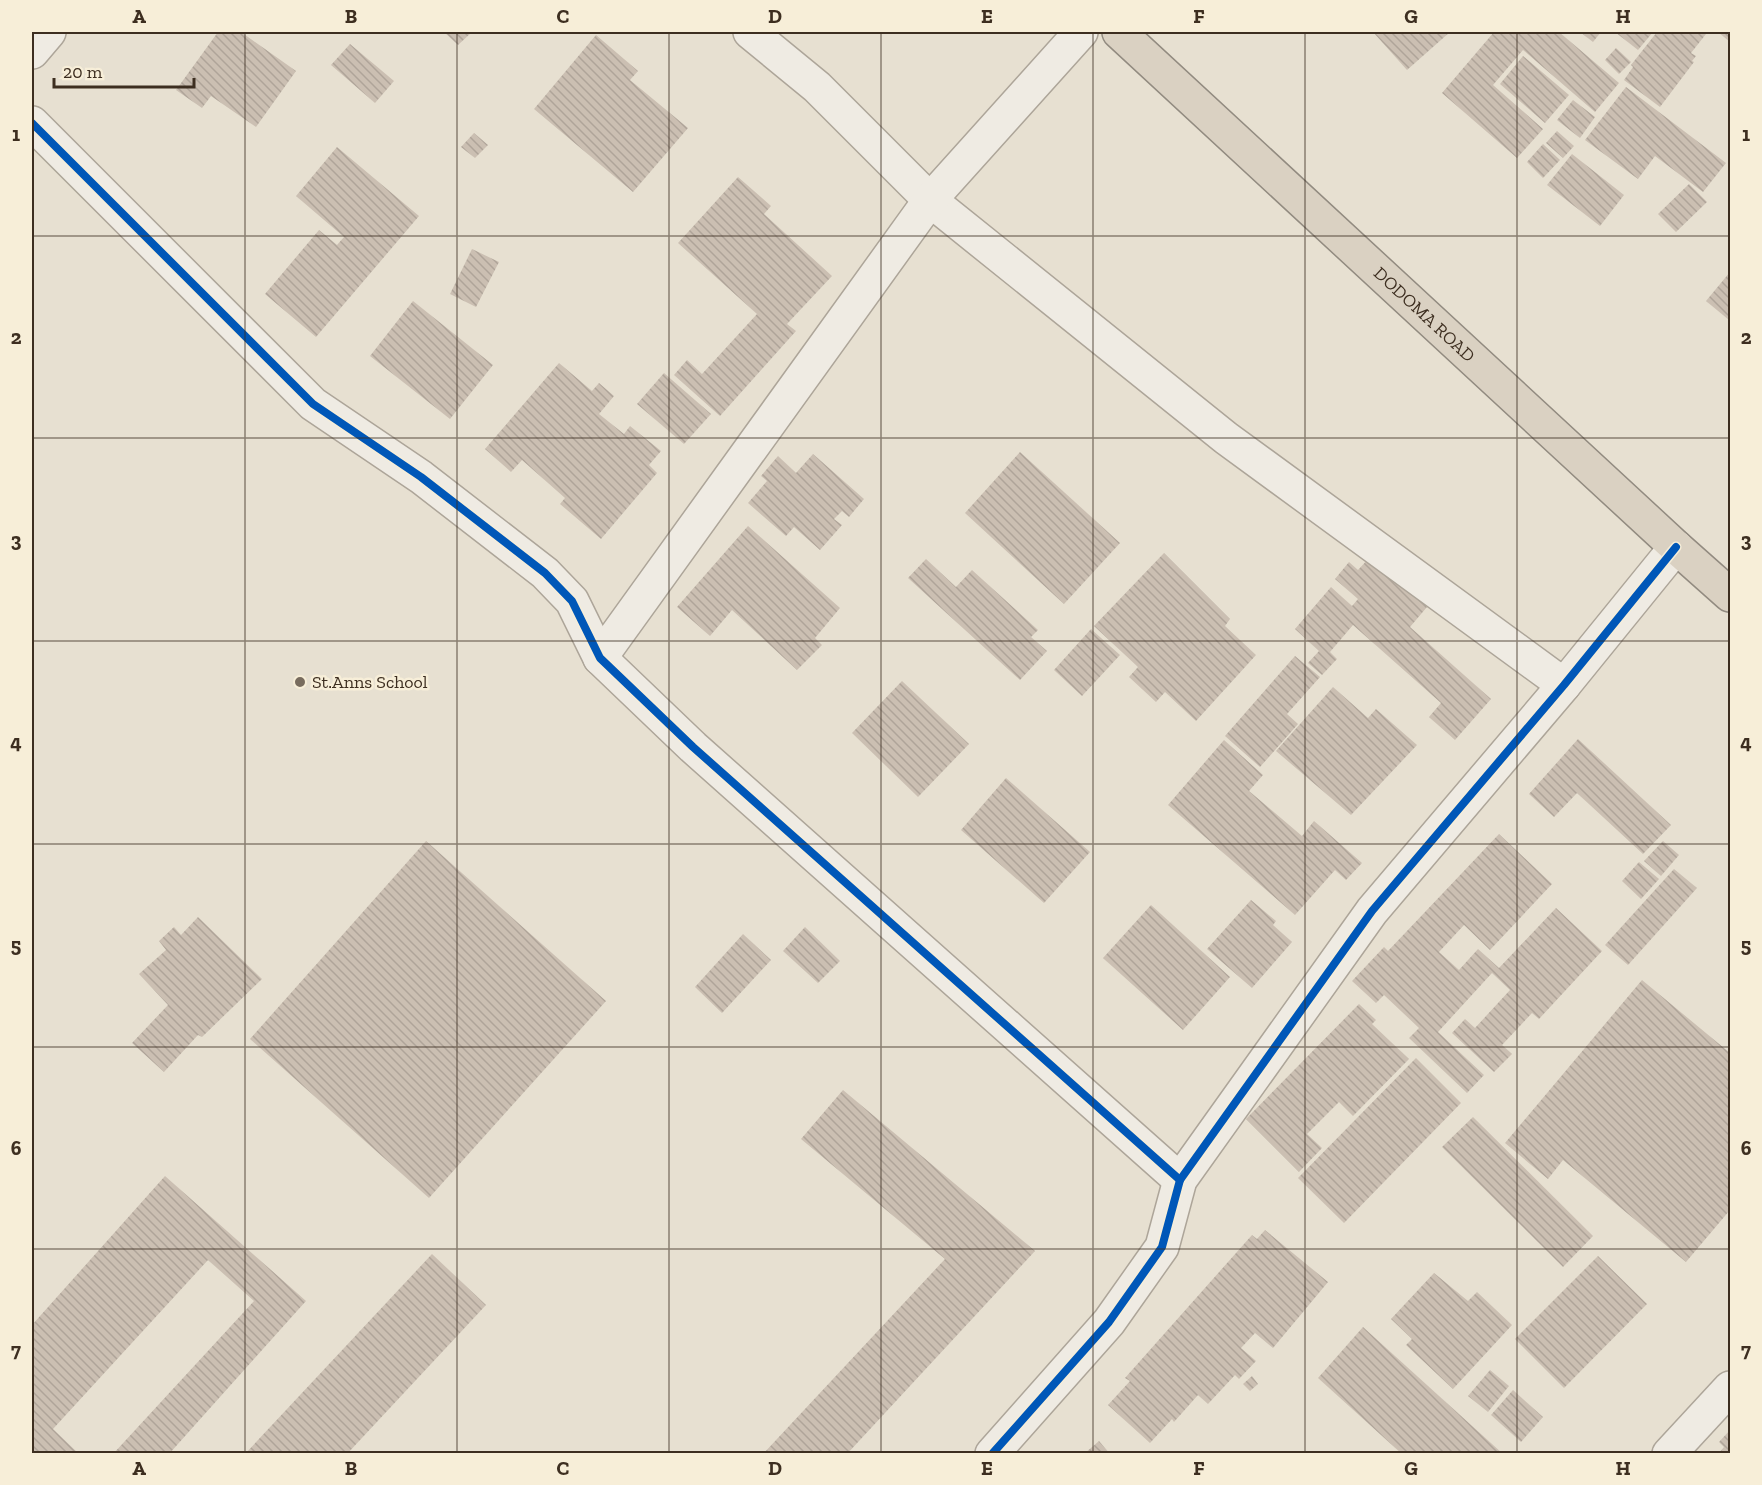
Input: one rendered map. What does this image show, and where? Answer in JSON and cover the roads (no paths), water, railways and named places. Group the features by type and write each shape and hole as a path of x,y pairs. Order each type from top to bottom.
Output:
{"highway":[{"name":"DODOMA ROAD","path":"1119,32 1676,547 1731,595"}],"street":[{"path":"32,52 49,32"},
{"path":"750,32 817,87 930,200 1226,438 1564,685"},
{"path":"600,658 930,200 1081,32"},
{"path":"32,123 313,404 421,477 545,573 572,601 600,658 701,755 1180,1180"},
{"path":"992,1454 1109,1322 1162,1247 1180,1180 1372,911 1564,685 1676,547"},
{"path":"1669,1454 1731,1388"}],"place":[{"name":"St.Anns School","path":"300,682"}]}
